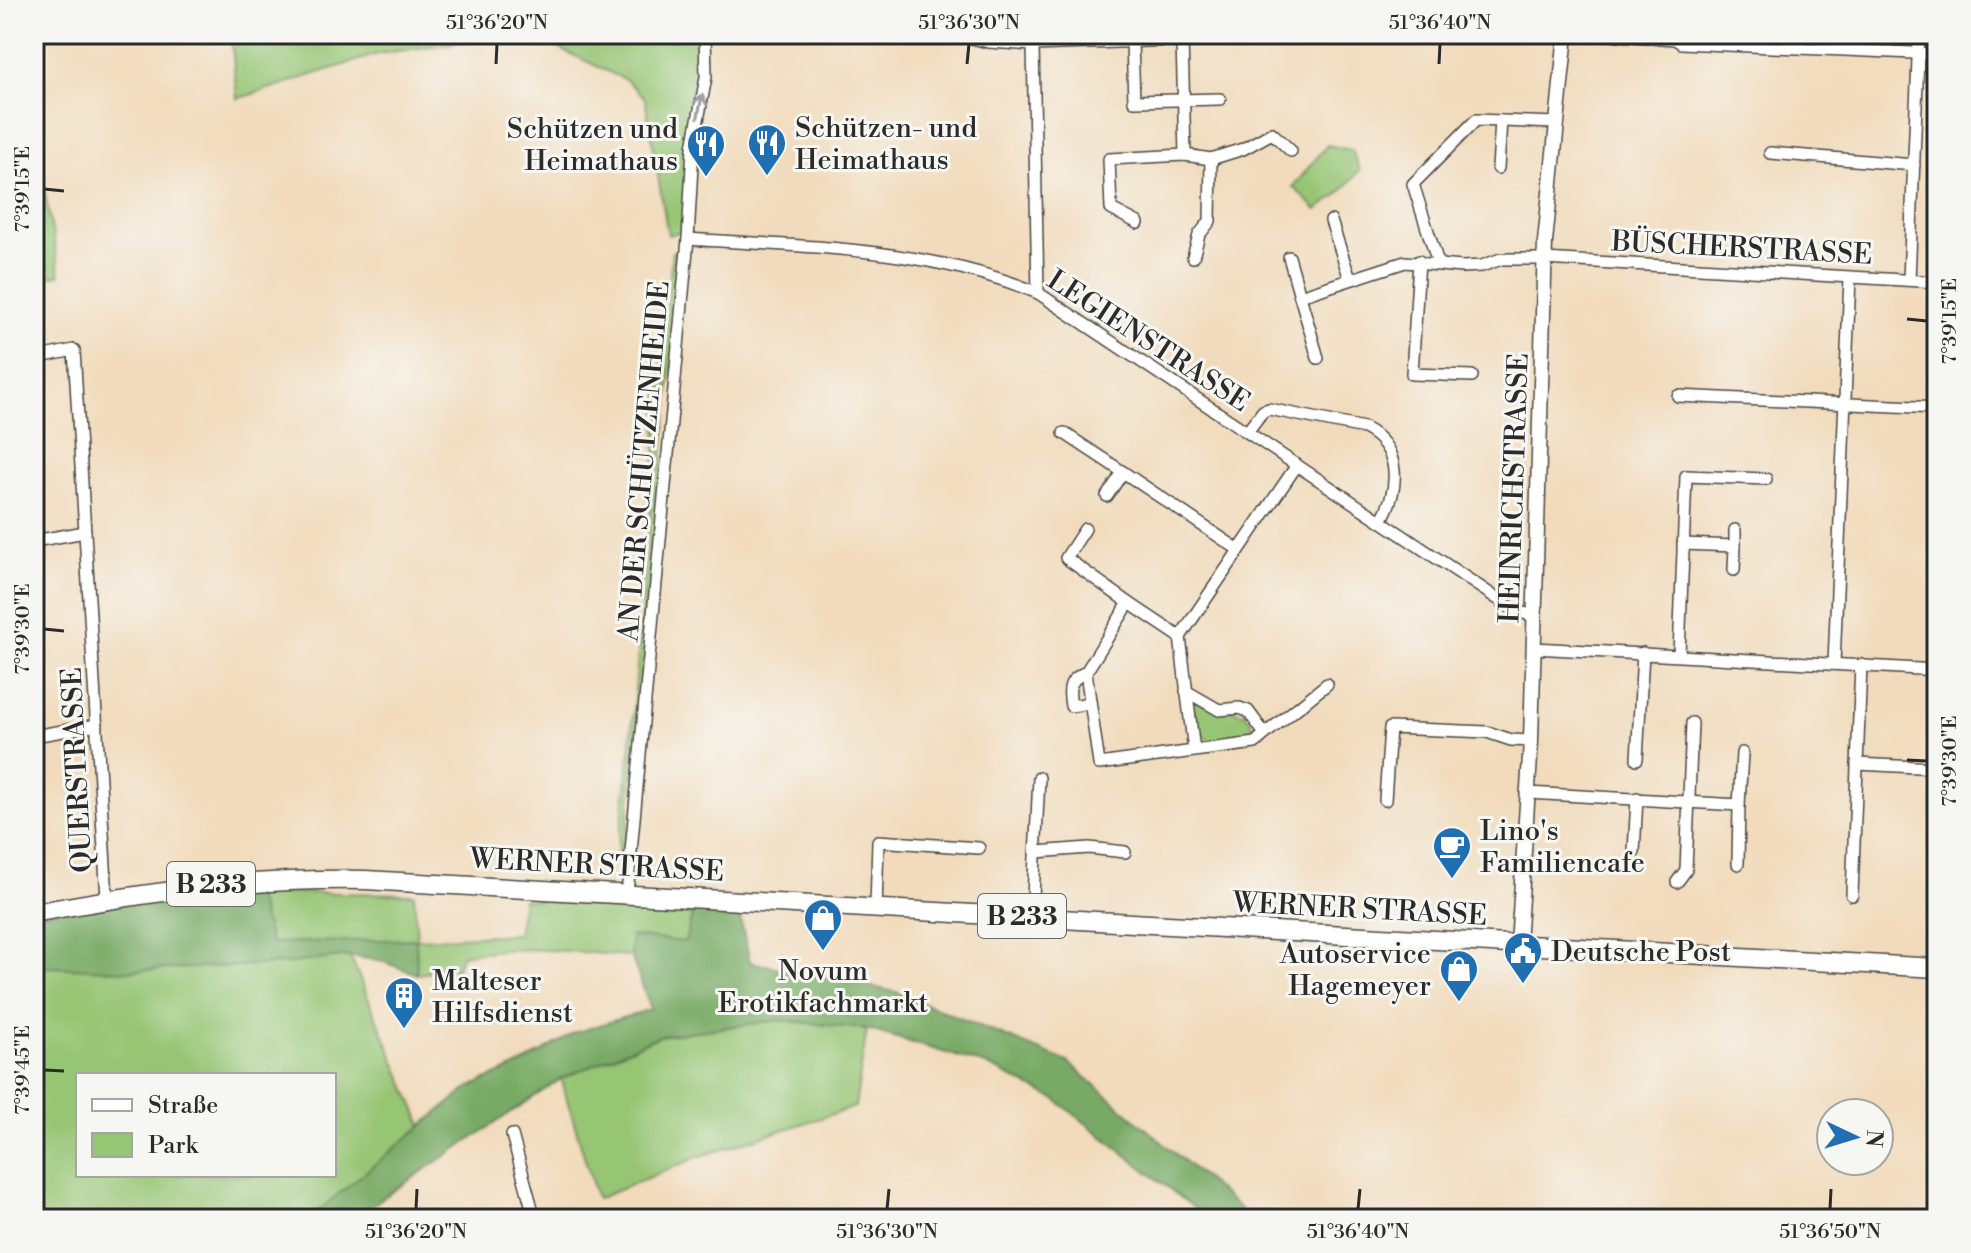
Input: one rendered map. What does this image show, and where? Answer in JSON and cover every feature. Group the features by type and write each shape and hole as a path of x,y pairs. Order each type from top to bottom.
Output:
{"main road":[{"name":"WERNER STRASSE","path":"107,899 205,884 316,879 1937,968"},
{"name":"B 233","path":"34,913 107,899"}],"street":[{"name":"AN DER SCHÜTZENHEIDE","path":"627,894 688,239 693,147 706,77 705,34"},
{"path":"956,34 988,42 1033,45 1343,34"},
{"path":"1566,34 1598,34"},
{"name":"HEINRICHSTRASSE","path":"1518,945 1531,741 1544,259 1566,34"},
{"path":"1604,34 1675,39 1681,43 1937,54"},
{"path":"1909,280 1919,34"},
{"path":"1182,40 1185,155"},
{"path":"1132,42 1134,101 1220,99"},
{"path":"1033,45 1038,293"},
{"path":"1438,263 1413,184 1476,120 1557,123"},
{"path":"1498,168 1501,121"},
{"path":"1138,223 1111,209 1109,159 1185,155 1211,159 1243,149 1272,133 1291,151"},
{"path":"1770,153 1914,165"},
{"path":"1193,257 1199,235 1210,221 1211,159"},
{"path":"1331,221 1350,279"},
{"name":"LEGIENSTRASSE","path":"688,239 863,251 951,264 996,275 1038,293 1520,614 1534,616"},
{"path":"1289,257 1318,358"},
{"name":"BÜSCHERSTRASSE","path":"1300,296 1405,262 1462,267 1482,266 1501,259 1937,282"},
{"path":"1419,261 1412,374 1472,376"},
{"path":"1834,664 1850,278"},
{"name":"QUERSTRASSE","path":"34,358 74,350 107,899"},
{"path":"1678,396 1937,408"},
{"path":"1247,432 1263,411 1269,409 1364,428 1375,434 1387,446 1395,469 1392,498 1381,521"},
{"path":"1064,433 1239,550"},
{"path":"1194,751 1180,637 1297,465"},
{"path":"1107,496 1123,472"},
{"path":"1679,654 1686,476 1766,479"},
{"path":"1085,529 1066,558 1180,637"},
{"path":"1734,570 1735,530"},
{"path":"34,541 85,532"},
{"path":"1683,544 1735,546"},
{"path":"1090,703 1071,706 1068,687 1074,677 1086,672 1129,603"},
{"path":"1534,648 1937,670"},
{"path":"1637,759 1643,653"},
{"path":"1852,895 1861,665"},
{"path":"1086,672 1099,764 1255,743 1327,684"},
{"path":"1186,691 1219,710 1239,708 1248,711 1265,734"},
{"path":"1677,882 1686,870 1692,723"},
{"path":"34,736 97,725"},
{"path":"1385,800 1390,728 1487,732 1511,740 1531,741"},
{"path":"1738,864 1742,753"},
{"path":"1857,764 1937,768"},
{"path":"1032,917 1039,778"},
{"path":"1528,793 1739,805"},
{"path":"1634,852 1637,798"},
{"path":"876,908 878,841 979,848"},
{"path":"1036,852 1089,848 1125,852"},
{"path":"512,1135 535,1219"}],"green space":[{"path":"516,34 378,54 237,99 231,35"},
{"path":"529,34 702,34 704,57 686,231 668,235 645,98 626,80"},
{"path":"34,131 60,275 34,279"},
{"path":"1327,145 1352,150 1360,170 1340,193 1317,210 1293,187"},
{"path":"672,252 682,252 624,865 616,864 629,762"},
{"path":"1191,700 1244,713 1258,731 1246,741 1213,744 1195,728"},
{"path":"255,892 414,894 417,939 517,934 523,899 694,907 685,943 631,936 631,956 546,950 482,952 461,955 457,968 417,974 416,940 271,943"},
{"path":"255,892 271,943 416,939 417,974 381,961 350,956 283,964 124,971 34,966 34,915 113,899 158,903"},
{"path":"694,907 738,908 750,962 896,992 1068,1062 1252,1219 1208,1219 1055,1099 986,1065 867,1029 780,1020 659,1036 561,1079 351,1219 308,1219 468,1088 522,1064 574,1033 651,1009 631,956 631,936 685,942"},
{"path":"350,956 423,1127 308,1219 34,1219 34,966 192,967"},
{"path":"780,1020 867,1029 855,1107 698,1157 597,1199 561,1079 660,1036"}],"place":[{"name":"Schützen- und Heimathaus","path":"767,177"},
{"name":"Schützen und Heimathaus","path":"706,178"},
{"name":"Lino's Familiencafe","path":"1452,880"},
{"name":"Novum Erotikfachmarkt","path":"823,952"},
{"name":"Deutsche Post","path":"1523,985"},
{"name":"Autoservice Hagemeyer","path":"1459,1003"},
{"name":"Malteser Hilfsdienst","path":"404,1030"}]}
